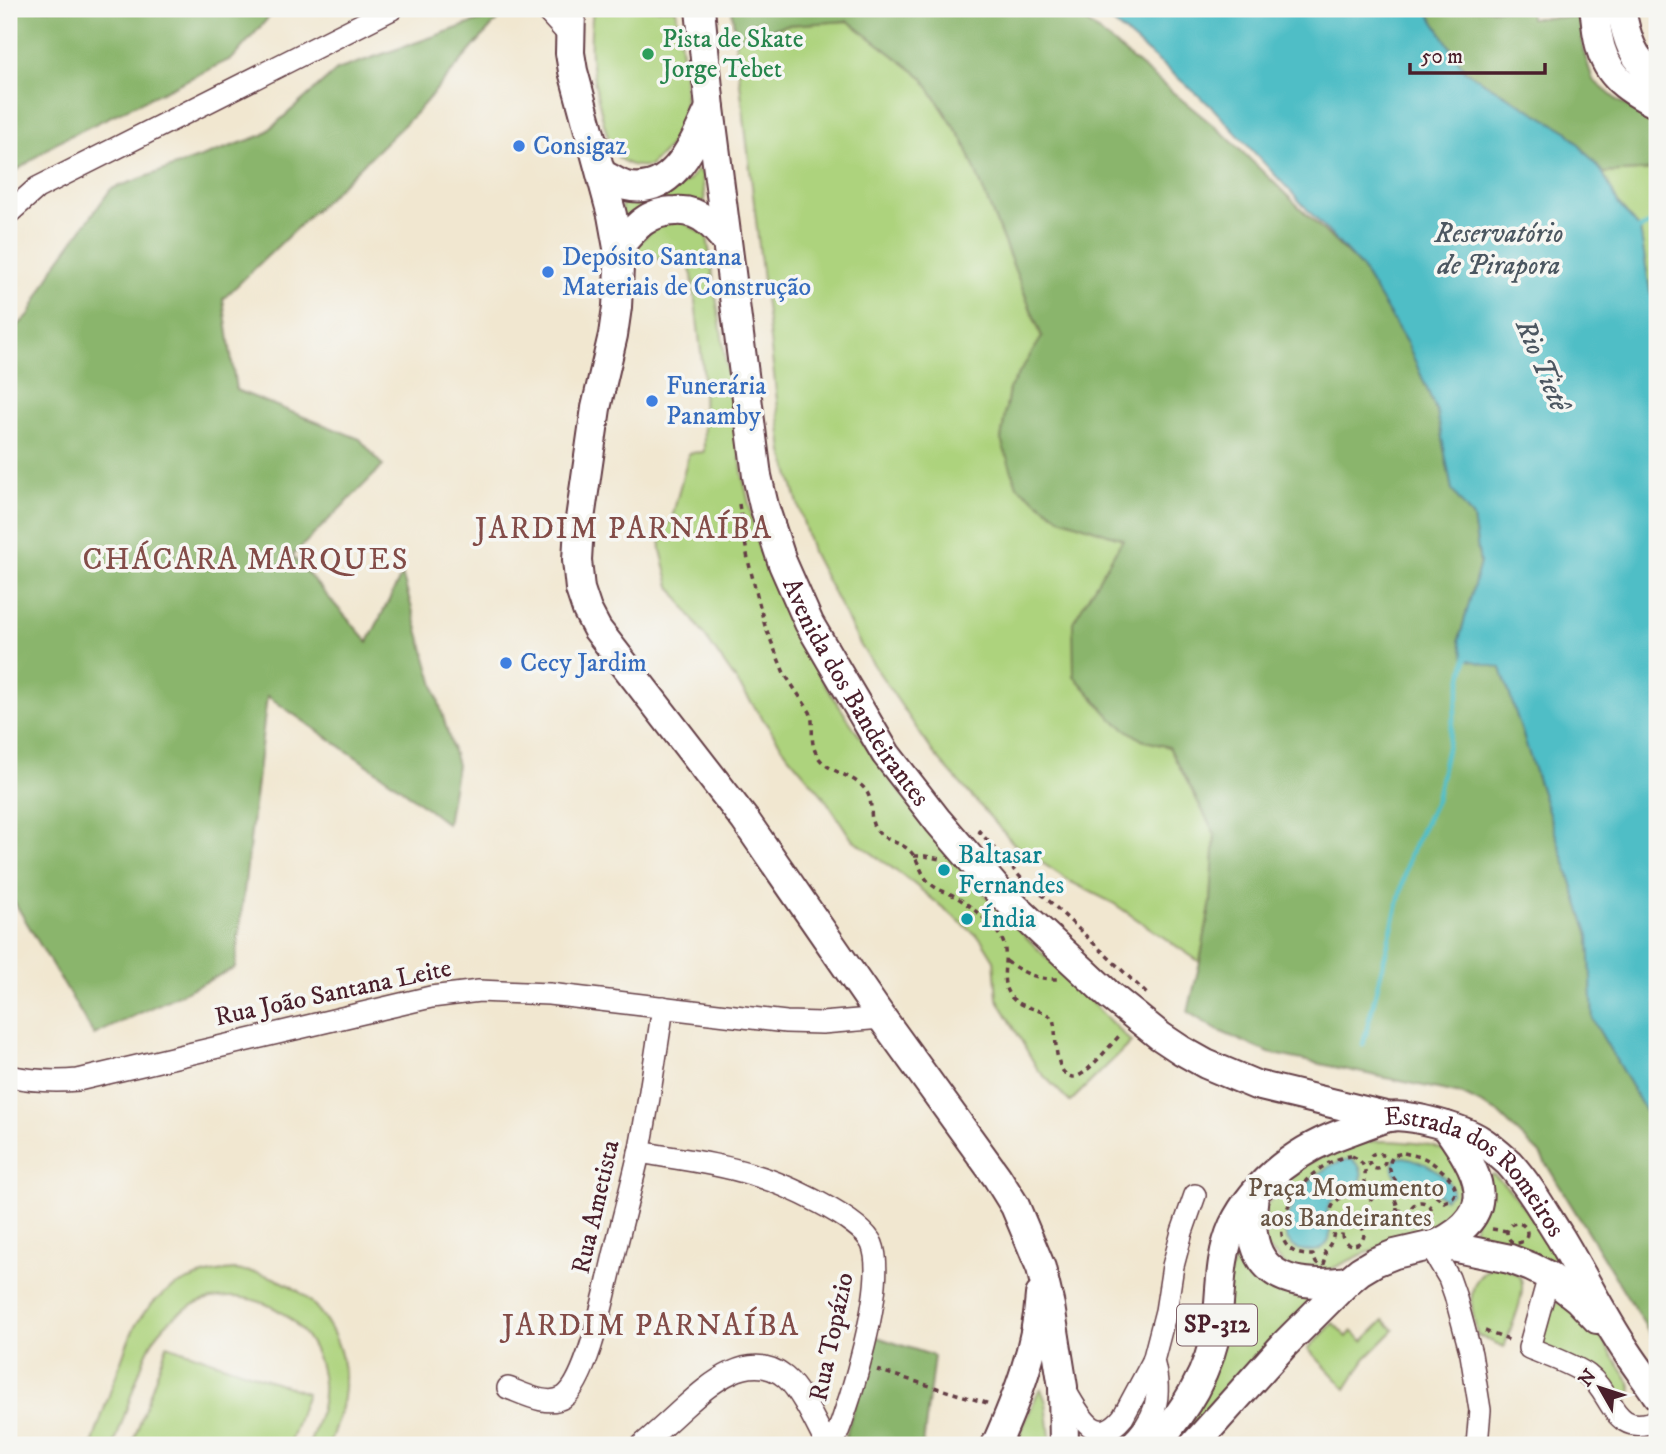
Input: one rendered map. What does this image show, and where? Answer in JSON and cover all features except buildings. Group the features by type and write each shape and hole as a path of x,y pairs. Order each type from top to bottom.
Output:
{"main road":[{"name":"Avenida dos Bandeirantes","path":"700,9 726,241 757,477 764,506 783,564 809,623 886,754 938,821 1000,893 1109,995 1160,1036 1206,1064 1256,1085 1391,1117"},
{"path":"1594,9 1598,36 1607,65 1624,85 1657,104"},
{"path":"1622,9 1633,52 1645,68 1657,76"},
{"path":"570,22 573,71 602,174 618,248 613,335 596,408 579,526 577,560 580,589 587,610 604,638 745,820 1015,1206 1041,1268 1056,1339 1063,1387 1064,1445"},
{"path":"602,174 623,185 637,187 653,185 666,178 677,169 710,108"},
{"path":"618,248 642,222 654,214 667,211 693,213 706,220 726,241"},
{"name":"Estrada dos Romeiros","path":"1155,1445 1192,1396 1213,1349 1225,1251 1239,1214 1270,1177 1295,1156 1329,1138 1391,1117 1436,1122 1478,1138 1510,1164 1542,1210 1626,1350 1657,1395"},
{"path":"1434,1245 1455,1236 1476,1208 1479,1197 1472,1168 1446,1126"},
{"path":"1254,1195 1252,1232 1261,1258 1270,1269 1286,1278 1304,1283 1325,1284 1348,1280"},
{"name":"Estrada dos Romeiros","path":"1194,1445 1284,1345 1348,1280 1375,1262 1395,1254 1434,1245 1510,1259 1549,1276 1578,1300 1626,1350"},
{"path":"996,1445 1024,1372 1038,1319 1041,1268"}],"street":[{"path":"9,213 37,188 392,9"},
{"path":"545,9 570,22"},
{"name":"Rua João Santana Leite","path":"9,1076 42,1081 78,1080 431,997 479,991 549,994 786,1022 822,1023 882,1018"},
{"name":"Rua Ametista","path":"508,1388 554,1401 563,1398 572,1389 580,1374 602,1304 639,1152 663,1007"},
{"name":"Rua Topázio","path":"639,1152 755,1175 832,1210 859,1228 870,1240 875,1254 874,1300 843,1418 833,1445"},
{"path":"1063,1387 1083,1419 1096,1431 1103,1432 1123,1417 1153,1361 1166,1311 1176,1254 1195,1195"},
{"path":"1434,1245 1463,1323 1477,1381 1480,1410 1477,1445"},
{"path":"1549,1276 1529,1348 1587,1375 1602,1390 1614,1412 1626,1421 1643,1424 1657,1420"},
{"path":"1129,1445 1146,1427 1155,1406 1158,1379 1153,1361"},
{"path":"642,1445 712,1382 734,1371 755,1366 772,1368 786,1377 797,1390 827,1445"}],"path":[{"path":"973,824 1022,878 1152,999"},
{"path":"1006,961 1018,970 1038,978 1067,979 1058,971"},
{"path":"1400,1185 1391,1175 1387,1164 1382,1156 1375,1154 1370,1157 1370,1164 1378,1169 1387,1164 1394,1155 1404,1153 1421,1157 1452,1181 1456,1188 1455,1194 1448,1202 1440,1201 1418,1184 1400,1185"},
{"path":"1352,1156 1362,1162 1364,1167 1365,1178 1361,1187 1336,1201 1331,1207 1334,1233 1325,1251 1326,1261 1321,1265 1316,1264 1313,1255 1297,1253 1291,1249 1282,1231 1286,1212 1309,1177 1333,1161 1352,1156"},
{"path":"1364,1167 1370,1164"},
{"path":"1392,1197 1400,1185"},
{"path":"1361,1187 1372,1198"},
{"path":"1384,1194 1392,1197 1397,1205 1395,1215 1388,1220 1379,1221 1372,1217 1369,1207 1372,1198 1384,1194"},
{"path":"1429,1205 1436,1198"},
{"path":"1419,1202 1429,1205 1432,1216 1425,1224 1414,1222 1410,1216 1413,1206 1419,1202"},
{"path":"1396,1210 1410,1212"},
{"path":"1359,1225 1372,1217"},
{"path":"1519,1223 1523,1224 1527,1232 1524,1240 1517,1243 1509,1240 1507,1231 1511,1224 1519,1223"},
{"path":"1346,1225 1359,1225 1364,1235 1361,1242 1350,1245 1342,1238 1346,1225"},
{"path":"1334,1233 1342,1234"},
{"path":"1463,1323 1529,1348"},
{"path":"858,1364 1010,1410"}],"green space":[{"path":"9,9 276,9 233,58 57,142 9,176"},
{"path":"593,9 676,9 684,74 684,108 675,138 650,166 622,161 609,141 591,58"},
{"path":"732,9 1071,9 1225,135 1361,267 1408,345 1437,412 1452,490 1473,518 1480,563 1459,640 1501,668 1589,936 1593,1020 1657,1131 1657,1345 1540,1154 1497,1112 1461,1094 1269,1053 1217,1030 1188,1012 1211,902 1215,834 1169,747 1142,740 1114,721 1074,676 1073,622 1123,539 1060,518 1017,486 1001,440 1009,389 1042,337 964,142 922,77 848,21 786,25 735,40"},
{"path":"1426,9 1530,9 1530,18 1582,17 1583,49 1593,80 1618,101 1657,119 1657,170 1603,173 1568,132 1465,71"},
{"path":"504,12 415,114 223,299 236,390 360,439 383,466 292,556 368,642 402,574 457,765 447,824 398,786 267,696 235,968 94,1035 9,893 9,334 29,315 54,267 111,189 263,135 337,70"},
{"path":"848,21 922,77 964,142 1042,338 1009,389 1001,440 1060,518 1123,539 1074,622 1142,740 1169,747 1215,834 1211,902 1200,962 1113,903 1071,882 1015,845 934,754 861,646 812,552 783,452 735,40 786,25"},
{"path":"697,170 702,173 705,201 627,221 621,212 623,198 636,201 677,188"},
{"path":"1657,170 1657,308 1650,291 1640,229 1619,205 1603,173"},
{"path":"679,220 707,236 743,477 759,549 823,682 884,772 992,903 1131,1042 1070,1102 1038,1070 997,998 994,960 981,939 914,884 851,838 824,797 788,755 670,586 660,534 672,518 689,453 704,452 703,370 692,275 684,254 628,265 629,255 655,226"},
{"name":"Praça Momumento aos Bandeirantes","path":"1375,1141 1425,1145 1450,1153 1459,1160 1465,1170 1468,1203 1449,1227 1363,1254 1323,1273 1293,1272 1264,1245 1266,1206 1297,1171 1323,1155 1345,1146"},
{"path":"1493,1174 1512,1192 1528,1213 1556,1257 1555,1263 1471,1237 1489,1175"},
{"path":"1240,1246 1245,1246 1313,1297 1179,1445 1164,1445"},
{"path":"1498,1265 1517,1274 1522,1282 1520,1300 1504,1347 1477,1335 1472,1304 1474,1285 1479,1277"},
{"path":"234,1270 266,1275 291,1287 317,1309 327,1323 341,1354 344,1371 340,1410 329,1445 309,1445 321,1407 323,1383 316,1354 302,1331 282,1313 259,1302 233,1297 207,1300 182,1311 160,1331 145,1356 114,1445 92,1445 128,1341 146,1311 167,1291 179,1284 205,1274"},
{"path":"1561,1300 1587,1316 1630,1383 1632,1390 1624,1410 1534,1346 1548,1310"},
{"path":"1384,1320 1394,1330 1365,1359 1346,1389 1308,1349 1333,1323 1347,1337 1352,1331 1363,1341"},
{"path":"874,1336 934,1356 923,1445 843,1445"},
{"path":"167,1345 307,1393 289,1445 132,1445"},
{"path":"1041,1389 1046,1402 1051,1445 1015,1445 1038,1392"}],"water":[{"name":"Reservatório de Pirapora","path":"1097,9 1426,9 1465,71 1568,132 1603,173 1619,205 1640,229 1650,291 1657,308 1657,1131 1593,1020 1589,936 1501,668 1465,659 1459,640 1480,563 1473,518 1452,490 1437,412 1408,345 1361,267 1211,106"},
{"path":"1396,1158 1418,1161 1441,1174 1451,1186 1452,1193 1444,1199 1419,1181 1402,1182 1395,1174 1393,1165"},
{"path":"1351,1159 1360,1168 1361,1181 1330,1203 1327,1213 1330,1234 1327,1244 1315,1251 1309,1251 1291,1244 1285,1225 1302,1191 1325,1169"}],"waterway":[{"path":"1635,231 1657,221"},
{"path":"1363,1045 1410,854 1436,800 1467,654"}],"place":[{"name":"Pista de Skate Jorge Tebet","path":"648,54"},
{"name":"Consigaz","path":"519,146"},
{"name":"Depósito Santana Materiais de Construção","path":"548,272"},
{"name":"Funerária Panamby","path":"652,401"},
{"name":"Cecy Jardim","path":"506,663"},
{"name":"Baltasar Fernandes","path":"944,870"},
{"name":"Índia","path":"967,919"}],"district":[{"name":"JARDIM PARNAÍBA","path":"624,529"},
{"name":"CHÁCARA MARQUES","path":"246,560"},
{"name":"JARDIM PARNAÍBA","path":"651,1326"}],"water label":[{"name":"Rio Tietê","path":"1542,365"}]}
